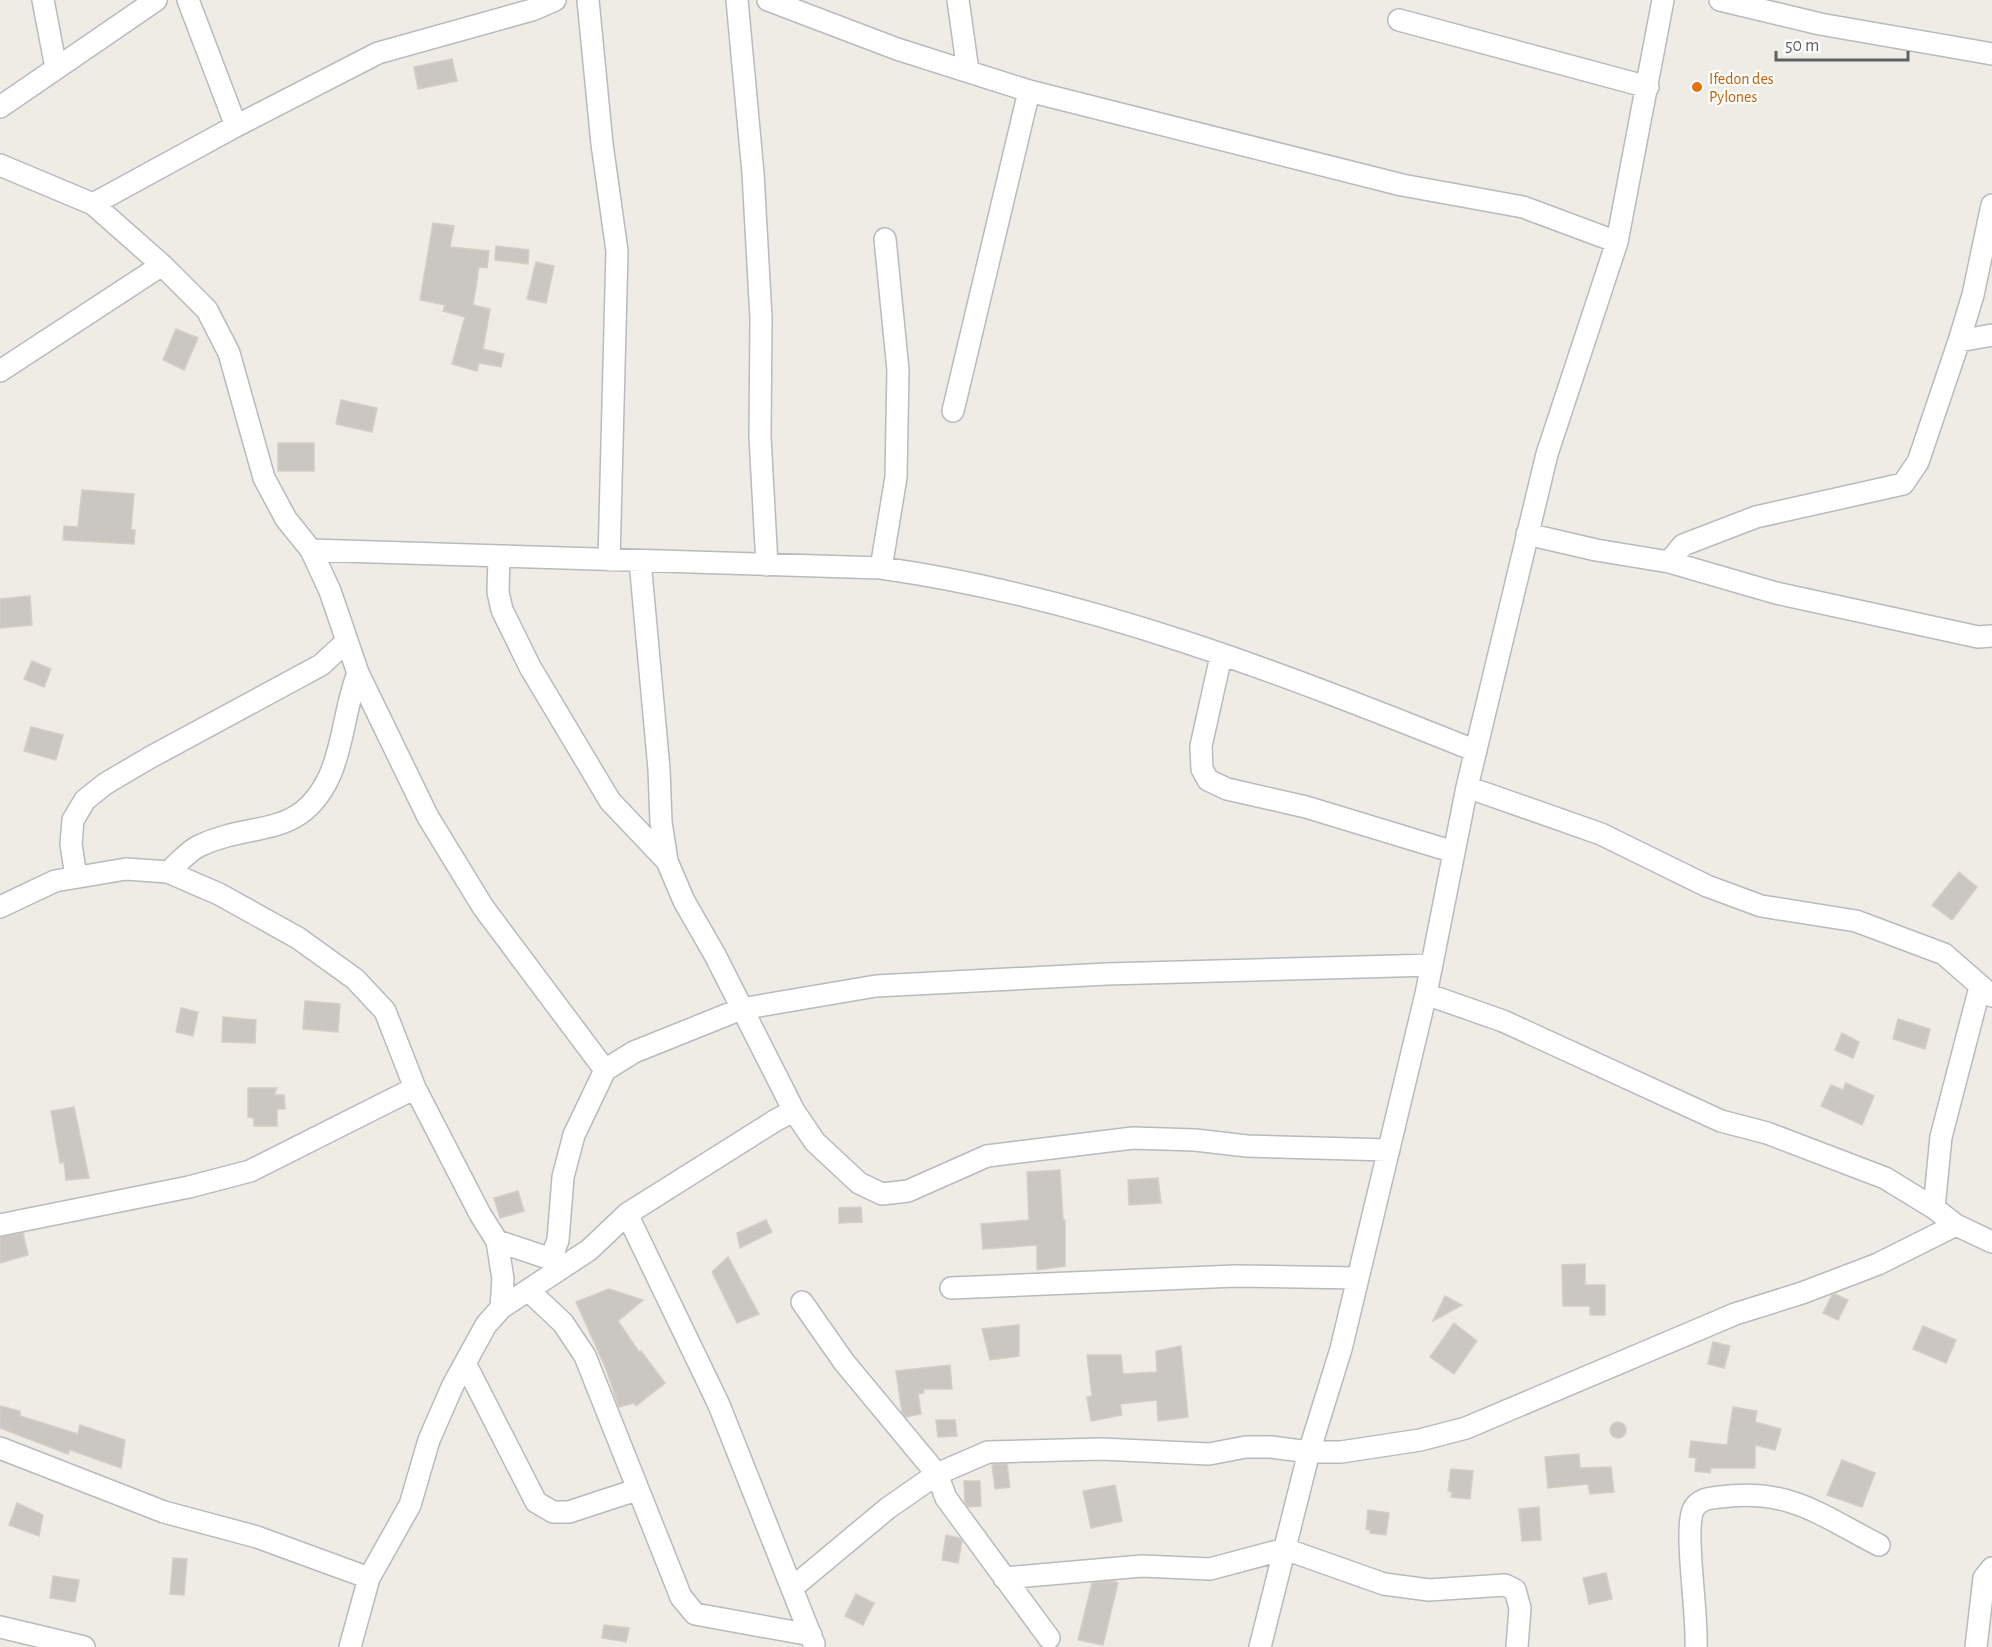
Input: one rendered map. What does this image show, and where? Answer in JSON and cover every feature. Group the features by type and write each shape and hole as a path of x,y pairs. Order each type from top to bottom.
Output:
{"street":[{"path":"43,0 56,68"},
{"path":"0,107 156,0"},
{"path":"188,0 236,126"},
{"path":"93,204 236,126 378,53 532,10 555,0"},
{"path":"588,0 602,144 617,251 609,560"},
{"path":"737,0 753,173 761,318 760,437 767,565"},
{"path":"768,0 897,50 968,70 1029,91 1402,185 1523,207 1617,242"},
{"path":"958,0 968,70"},
{"path":"1260,1647 1309,1452 1324,1407 1358,1278 1389,1150 1426,994 1467,787 1547,454 1617,242 1663,0"},
{"path":"1720,0 1820,24 1992,54"},
{"path":"1399,20 1648,87"},
{"path":"952,411 1029,91"},
{"path":"0,165 93,204 162,265 207,310 229,353 264,478 286,519 311,550 330,591 358,673 428,817 483,907 605,1070"},
{"path":"1669,562 1683,545 1756,517 1903,483 1918,462 1959,341 1973,295 1992,205"},
{"path":"881,568 896,477 898,370 885,239"},
{"path":"0,371 162,265"},
{"path":"1959,341 1992,335"},
{"path":"1527,534 1596,550 1669,562 1776,593 1978,637 1992,636"},
{"path":"311,550 881,568 952,578 1085,611 1296,679 1476,751"},
{"path":"499,556 498,592 502,610 530,667 610,801 666,861"},
{"path":"640,561 659,769 660,822 666,861 684,902 715,955 794,1111 815,1142 859,1183 882,1194 908,1191 987,1156 1132,1138 1195,1140 1247,1146 1389,1150"},
{"path":"76,877 71,844 73,820 85,800 105,784 149,758 321,665 346,642"},
{"path":"1221,656 1201,746 1202,769 1208,780 1227,789 1306,807 1454,852"},
{"path":"168,872 198,846 283,824 311,806 330,774 348,698 358,673"},
{"path":"1467,787 1601,834 1707,886 1761,906 1856,921 1944,954 1986,992 1941,1137 1934,1208"},
{"path":"0,907 55,881 126,869 168,872 219,894 298,938 355,979 385,1011 415,1088 431,1114 480,1214 497,1241 503,1279 501,1308"},
{"path":"557,1264 563,1177 574,1135 605,1070 634,1052 741,1009 887,986 1107,974 1432,965"},
{"path":"1426,994 1503,1021 1721,1121 1767,1133 1885,1178 1934,1208 1956,1225 1992,1242"},
{"path":"0,1225 189,1187 250,1171 415,1088"},
{"path":"350,1647 369,1578 410,1505 429,1440 486,1325 501,1308 528,1290 557,1264 589,1250 627,1214 794,1111"},
{"path":"627,1214 719,1405 813,1641"},
{"path":"792,1588 888,1508 937,1474 988,1452 1101,1449 1209,1454 1246,1447 1271,1446 1309,1452 1341,1452 1420,1440 1466,1428 1735,1314 1802,1293 1878,1264 1956,1225"},
{"path":"497,1241 557,1264"},
{"path":"951,1288 1235,1276 1358,1278"},
{"path":"528,1290 563,1323 585,1356 636,1490 681,1597 694,1614 813,1641"},
{"path":"802,1302 844,1362 937,1474 946,1498 1049,1638"},
{"path":"465,1364 536,1502 553,1512 568,1512 636,1490"},
{"path":"0,1448 164,1512 257,1537 369,1578"},
{"path":"1696,1647 1696,1601 1690,1526 1694,1508 1705,1498 1749,1493 1773,1495 1794,1501 1879,1545"},
{"path":"1004,1578 1142,1566 1210,1569 1285,1549 1384,1584 1429,1590 1505,1585 1515,1590 1520,1608 1517,1647"},
{"path":"1976,1647 1984,1578 1992,1568"},
{"path":"0,1627 84,1647"}],"building":[{"path":"452,59 457,81 418,89 414,67"},
{"path":"433,223 454,226 450,247 489,251 487,268 479,267 473,305 490,309 483,349 504,354 501,367 479,363 477,371 452,364 465,317 443,311 445,305 420,300"},
{"path":"496,246 529,250 528,264 495,260"},
{"path":"536,262 554,266 546,303 527,299"},
{"path":"176,329 198,338 184,370 163,360"},
{"path":"341,400 377,408 372,432 336,424"},
{"path":"278,443 314,443 314,471 278,471"},
{"path":"82,490 134,494 131,530 135,530 134,544 63,540 64,526 78,527"},
{"path":"30,596 32,625 0,628 0,599"},
{"path":"32,661 51,669 44,687 24,679"},
{"path":"31,727 63,735 56,760 24,751"},
{"path":"1959,872 1977,887 1952,920 1932,905"},
{"path":"305,1001 340,1004 338,1032 303,1029"},
{"path":"181,1008 198,1012 193,1036 176,1032"},
{"path":"223,1017 256,1020 255,1043 222,1042"},
{"path":"1898,1019 1930,1029 1925,1049 1893,1039"},
{"path":"1842,1033 1859,1042 1853,1058 1835,1050"},
{"path":"1846,1083 1874,1096 1862,1125 1821,1106 1831,1085 1843,1090"},
{"path":"248,1088 277,1088 274,1095 284,1095 285,1109 277,1109 277,1126 254,1126 254,1118 248,1117"},
{"path":"74,1107 89,1178 66,1180 64,1162 60,1163 51,1111"},
{"path":"1060,1170 1063,1220 1065,1220 1065,1266 1037,1270 1037,1245 983,1249 981,1224 1029,1220 1027,1172"},
{"path":"1158,1178 1161,1203 1129,1205 1128,1180"},
{"path":"518,1191 524,1211 500,1218 494,1198"},
{"path":"861,1207 862,1222 839,1223 839,1208"},
{"path":"766,1220 772,1232 740,1248 737,1233"},
{"path":"23,1233 28,1255 0,1263 0,1237"},
{"path":"728,1257 759,1314 737,1323 712,1272"},
{"path":"1585,1264 1585,1285 1605,1285 1605,1315 1590,1315 1590,1306 1563,1306 1562,1265"},
{"path":"609,1289 643,1300 618,1321 639,1352 641,1351 665,1383 636,1406 634,1403 619,1407 606,1369 576,1302"},
{"path":"1835,1294 1848,1300 1838,1320 1823,1313 1832,1295"},
{"path":"1445,1296 1462,1305 1433,1321"},
{"path":"1454,1323 1477,1341 1454,1374 1430,1357"},
{"path":"1019,1325 1019,1356 990,1360 982,1329"},
{"path":"1923,1326 1956,1340 1946,1363 1913,1349"},
{"path":"1713,1342 1730,1346 1724,1368 1708,1364"},
{"path":"1181,1346 1188,1417 1158,1421 1157,1400 1120,1404 1122,1415 1091,1421 1087,1397 1092,1396 1087,1355 1121,1355 1123,1374 1157,1372 1156,1351"},
{"path":"950,1365 952,1389 923,1389 924,1393 918,1394 921,1414 906,1417 902,1412 896,1371"},
{"path":"0,1406 20,1411 20,1416 78,1434 80,1425 125,1440 121,1468 70,1450 68,1454 0,1428"},
{"path":"1733,1407 1757,1411 1755,1422 1781,1429 1775,1450 1755,1445 1755,1468 1711,1468 1710,1473 1695,1471 1696,1458 1689,1457 1691,1441 1727,1445"},
{"path":"936,1420 955,1420 957,1436 938,1437"},
{"path":"1618,1422 1624,1424 1626,1430 1624,1436 1618,1438 1612,1436 1610,1430 1612,1424"},
{"path":"1579,1454 1580,1468 1611,1467 1614,1492 1590,1494 1588,1484 1548,1488 1545,1457"},
{"path":"1842,1460 1875,1473 1862,1507 1827,1495"},
{"path":"1007,1464 1010,1487 995,1489 992,1465"},
{"path":"1451,1469 1473,1471 1470,1499 1451,1497 1452,1492 1448,1491"},
{"path":"964,1481 980,1481 981,1506 968,1507 965,1502"},
{"path":"1115,1485 1122,1521 1091,1528 1083,1491"},
{"path":"17,1503 43,1515 39,1536 9,1525"},
{"path":"1539,1507 1541,1540 1522,1541 1519,1509"},
{"path":"1368,1510 1389,1513 1386,1535 1370,1533 1370,1530 1366,1529"},
{"path":"946,1535 962,1541 958,1563 942,1560"},
{"path":"173,1558 187,1559 184,1595 170,1594"},
{"path":"1606,1573 1612,1599 1589,1604 1583,1578"},
{"path":"53,1576 79,1580 75,1602 50,1598"},
{"path":"1113,1581 1118,1583 1103,1645 1078,1640 1092,1583"},
{"path":"856,1594 874,1603 863,1625 845,1616"},
{"path":"604,1625 629,1628 626,1642 602,1638"}],"place":[{"name":"Ifedon des Pylones","path":"1697,87"}]}
